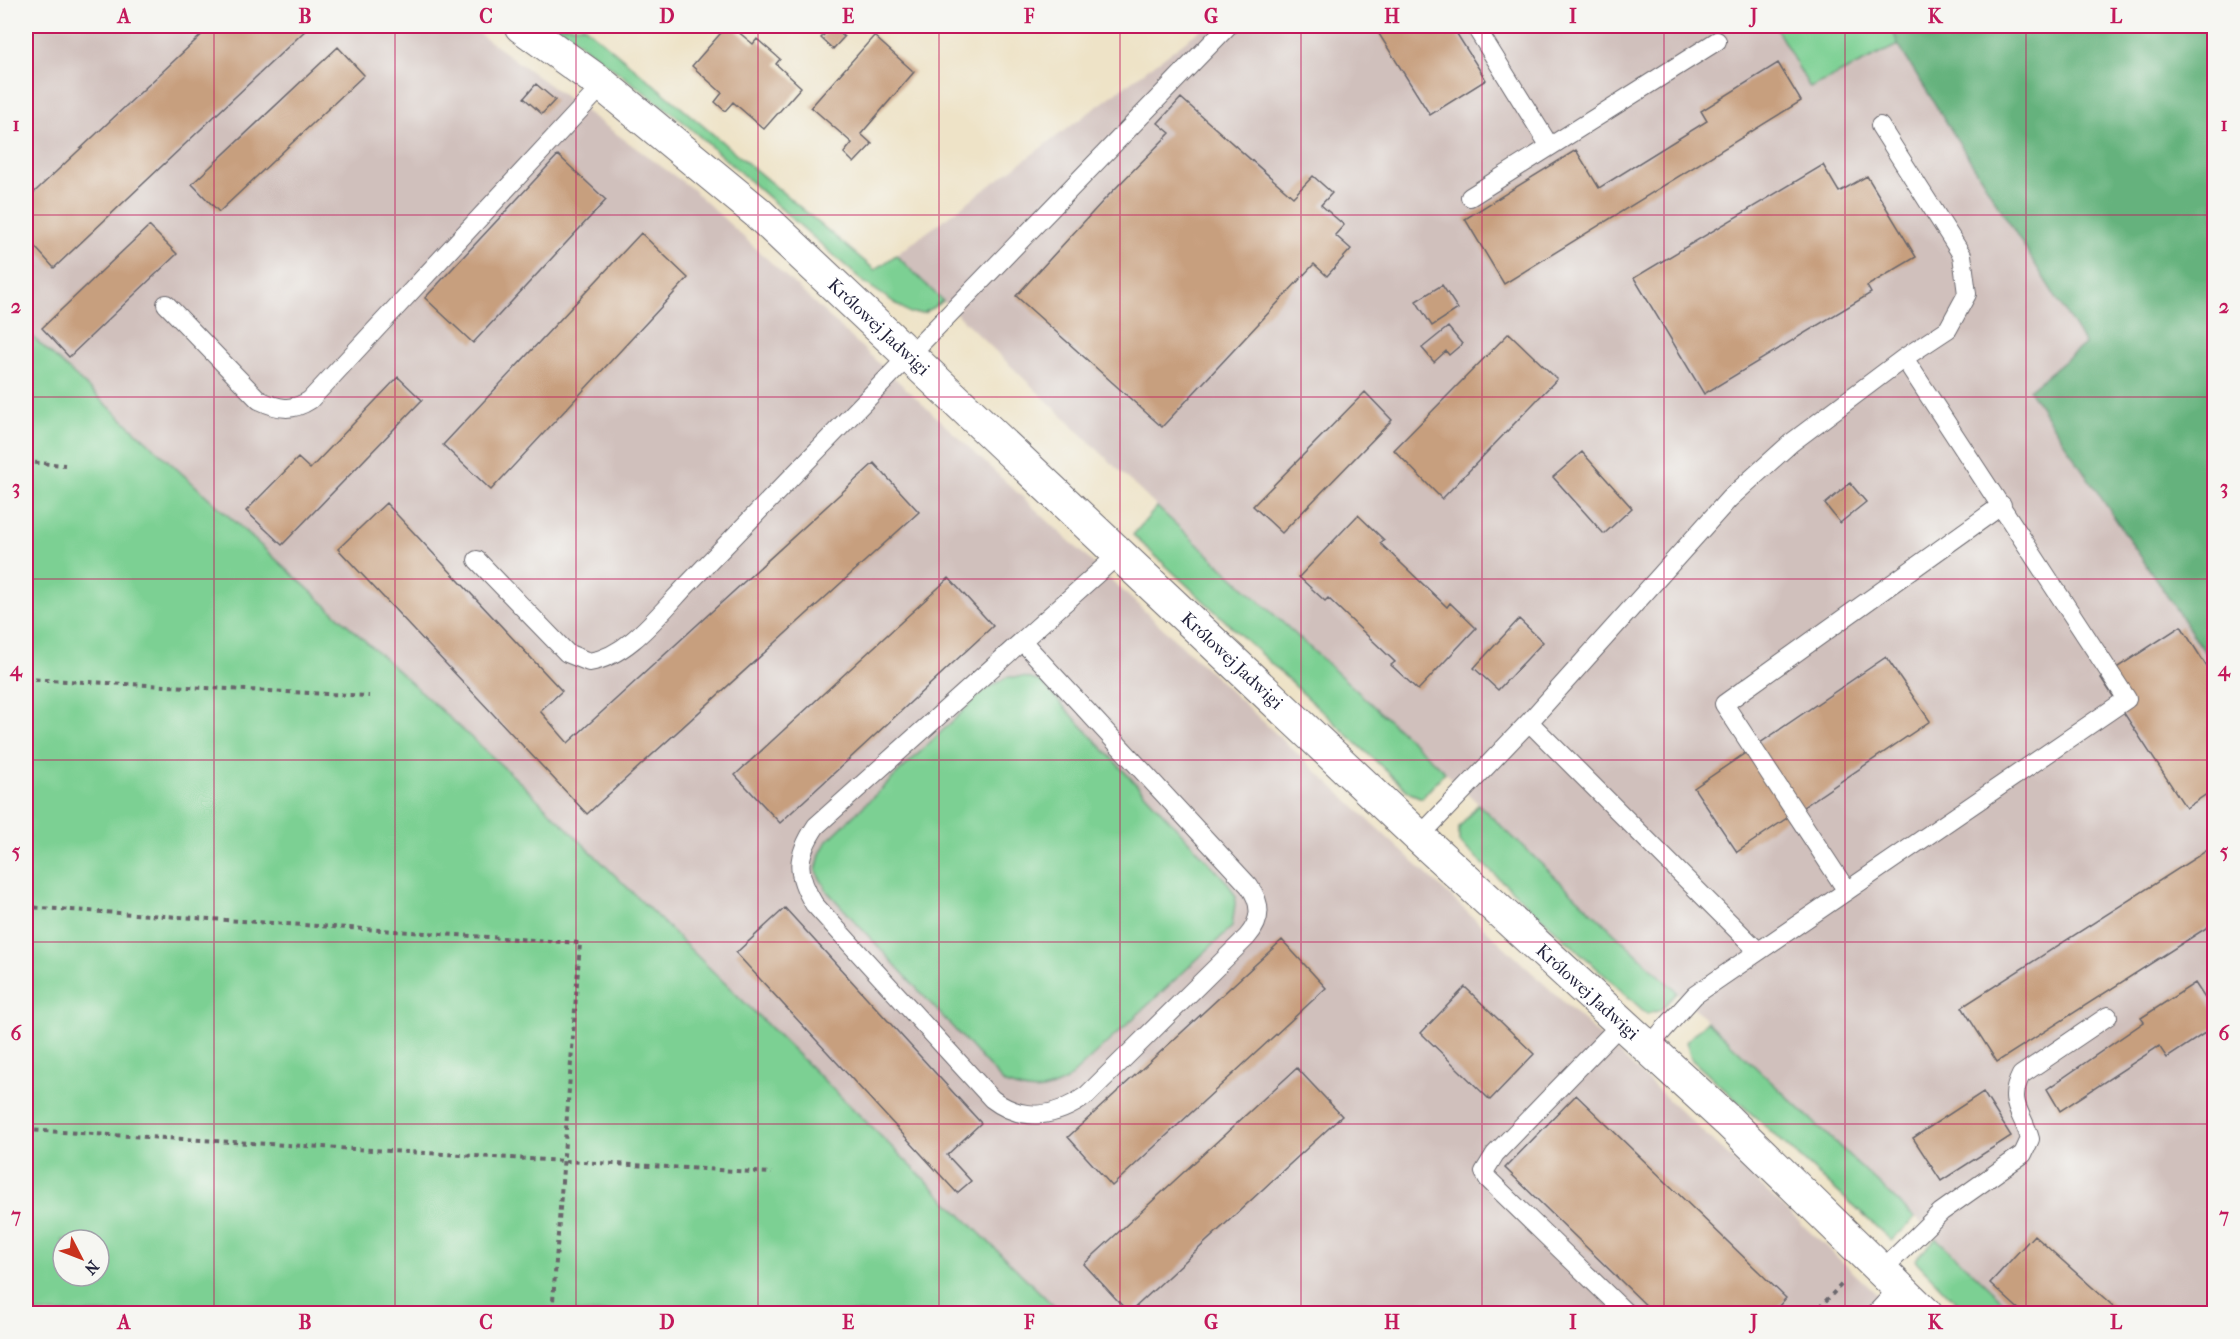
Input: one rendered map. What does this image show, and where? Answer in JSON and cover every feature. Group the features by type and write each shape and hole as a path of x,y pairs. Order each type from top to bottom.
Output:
{"street":[{"name":"Królowej Jadwigi","path":"521,26 603,85 757,212 1419,837 1648,1047 1926,1314"}],"lane":[{"path":"477,560 567,653 589,662 607,657 627,644 690,582 908,354 1228,26"},
{"path":"1475,26 1549,145"},
{"path":"1470,196 1717,42"},
{"path":"166,304 259,400 274,407 298,408 310,400 603,85"},
{"path":"1419,837 1529,722 1729,499 1791,443 1904,358 1948,329 1967,294 1962,255 1880,126"},
{"path":"1648,1047 1695,994 2127,699 1904,358"},
{"path":"1847,891 1724,704 2002,505"},
{"path":"1022,641 1249,886 1259,904 1260,914 1257,923 1247,937 1087,1095 1065,1109 1052,1114 1039,1115 1011,1111 992,1099 814,904 801,878 800,862 804,844 816,826 1022,641 1120,553"},
{"path":"1529,722 1758,951"},
{"path":"1875,1314 1883,1272 1941,1212 2023,1154 2030,1139 2016,1108 2013,1090 2021,1075 2108,1016"},
{"path":"1622,1023 1495,1154 1484,1172 1488,1179 1627,1314"}],"path":[{"path":"26,462 65,465"},
{"path":"26,679 369,696"},
{"path":"26,908 580,943 552,1314"},
{"path":"26,1130 772,1173"},
{"path":"1813,1314 1883,1272"}],"shaded area":[{"path":"26,26 467,26 471,28 691,188 1897,1313 1061,1313 523,785 26,331"},
{"path":"1206,26 1775,26 1811,88 1898,45 2085,344 2029,390 2214,666 2214,1313 2016,1313 1445,772 1157,507 896,255"}],"green space":[{"path":"557,26 584,26 875,270 896,255 943,301 924,313 910,313 865,283 681,120"},
{"path":"1775,26 1892,26 1898,45 1810,88"},
{"path":"1892,26 2214,26 2214,666 2029,390 2085,344 1898,45"},
{"path":"26,331 523,785 1061,1313 26,1313"},
{"path":"1157,507 1445,772 1422,798 1410,793 1133,535"},
{"path":"1007,677 1024,677 1041,682 1228,883 1236,897 1232,927 1066,1081 1036,1091 1005,1084 827,891 816,871 820,854 827,841 984,691"},
{"path":"1478,804 1677,992 1661,1010 1647,1014 1459,842 1459,828"},
{"path":"1707,1021 1915,1218 1892,1241 1691,1059 1686,1042"},
{"path":"1936,1238 2016,1313 1966,1313 1915,1260"}],"building":[{"path":"211,26 310,26 54,268 26,237 26,200"},
{"path":"727,26 731,26 753,44 757,39 780,59 776,64 801,87 764,129 733,102 725,111 715,102 722,93 692,66"},
{"path":"832,26 844,37 833,49 821,38"},
{"path":"1374,26 1452,26 1486,80 1430,115"},
{"path":"874,36 914,72 861,134 872,144 854,163 844,153 852,143 811,107"},
{"path":"338,47 364,75 219,212 192,184"},
{"path":"1778,63 1801,101 1504,284 1465,219 1576,150 1599,188 1707,121 1701,111"},
{"path":"536,84 555,100 542,114 524,98"},
{"path":"1181,98 1293,197 1313,176 1332,193 1321,205 1344,225 1335,235 1351,249 1327,276 1314,264 1162,427 1016,296 1103,201 1170,133 1158,123"},
{"path":"558,155 606,200 473,343 425,298"},
{"path":"1823,165 1839,192 1867,176 1916,257 1867,286 1871,293 1704,394 1634,278"},
{"path":"149,226 177,254 69,357 42,328"},
{"path":"641,233 688,278 491,490 443,445"},
{"path":"1442,285 1458,309 1432,326 1416,301"},
{"path":"1448,327 1462,344 1449,355 1446,351 1434,362 1422,348"},
{"path":"1509,333 1557,379 1442,499 1394,450"},
{"path":"398,377 422,400 282,545 246,511 298,458 310,469"},
{"path":"1365,392 1392,420 1282,533 1253,506"},
{"path":"1582,452 1632,508 1604,534 1553,477"},
{"path":"874,463 919,512 587,814 338,549 386,503 562,691 540,711 568,743"},
{"path":"1850,483 1866,502 1840,523 1825,504"},
{"path":"1358,515 1384,540 1380,543 1447,607 1450,603 1476,628 1418,690 1391,665 1395,662 1328,598 1325,601 1299,577"},
{"path":"949,578 993,626 780,823 735,775"},
{"path":"1519,619 1543,642 1498,690 1474,668"},
{"path":"2181,626 2214,678 2214,789 2186,808 2101,678"},
{"path":"1886,657 1930,721 1737,852 1694,788"},
{"path":"2209,849 2214,857 2214,923 1997,1062 1962,1007"},
{"path":"785,908 981,1123 947,1155 971,1181 957,1193 736,953"},
{"path":"1282,940 1326,988 1112,1186 1068,1137"},
{"path":"2195,983 2214,1012 2214,1027 2167,1058 2159,1046 2060,1111 2047,1089 2144,1022 2141,1018"},
{"path":"1465,987 1534,1054 1490,1100 1421,1033"},
{"path":"1297,1068 1342,1116 1129,1313 1084,1264"},
{"path":"1983,1092 2011,1136 1941,1181 1913,1138"},
{"path":"1576,1095 1786,1298 1772,1314 1655,1314 1505,1168"},
{"path":"2034,1235 2122,1314 2024,1314 1990,1283"}]}
